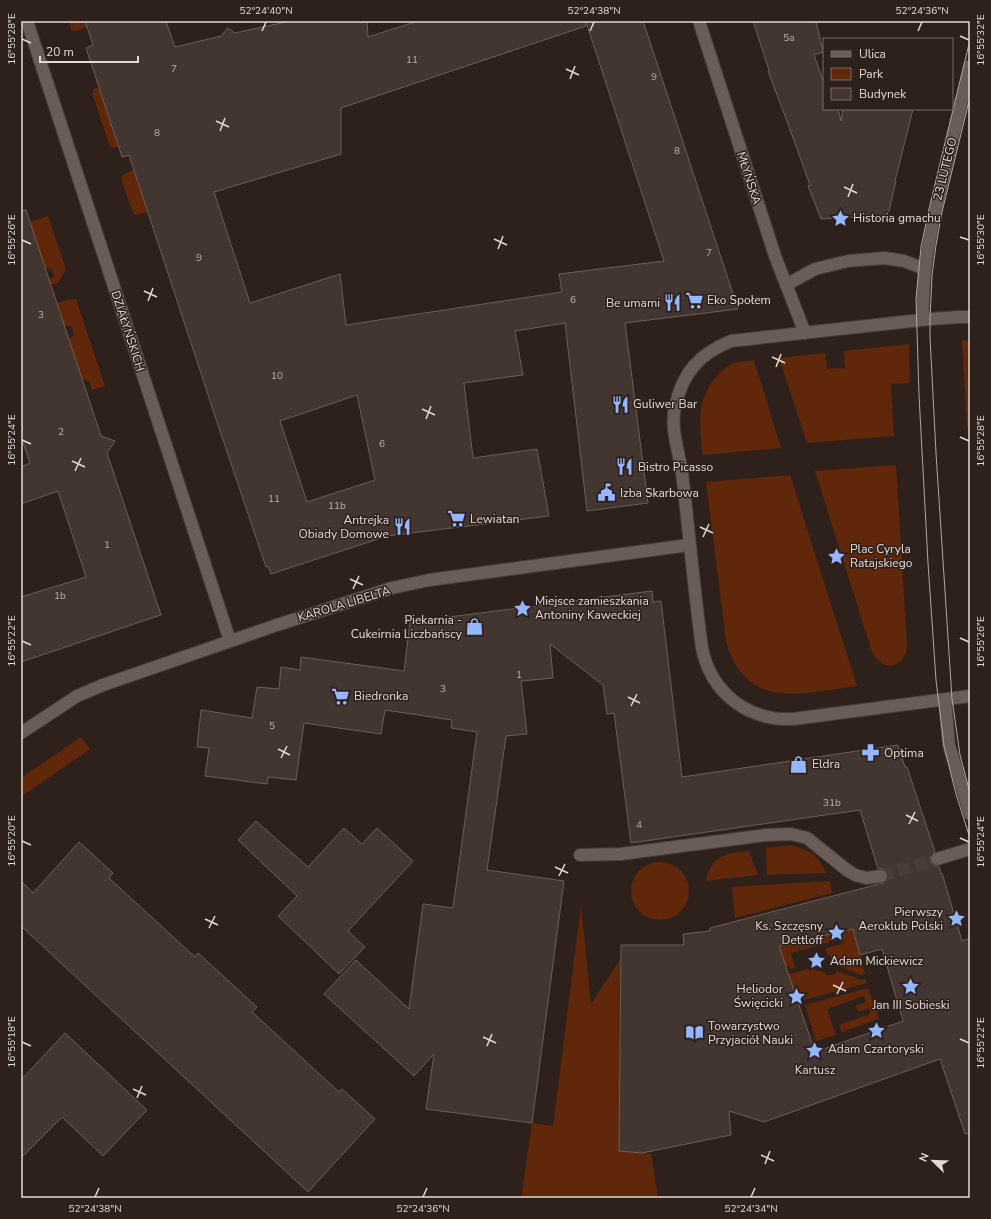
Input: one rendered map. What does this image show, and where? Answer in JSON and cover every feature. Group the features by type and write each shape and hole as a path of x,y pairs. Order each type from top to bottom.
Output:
{"street":[{"name":"DZIAŁYŃSKICH","path":"27,21 230,641"},
{"name":"MŁYŃSKA","path":"699,21 753,191 786,285 805,332"},
{"name":"23 LUTEGO","path":"924,320 922,299 927,248 970,66"},
{"path":"786,285 815,269 848,261 884,258 904,261 925,269"},
{"path":"970,317 924,320 732,341 709,352 701,358 687,374 674,409 676,441 682,472 689,545 704,658 712,676 724,693 747,710 759,716 780,720 794,720 970,696"},
{"name":"KAROLA LIBELTA","path":"21,733 77,696 103,685 230,641 392,588 429,580 689,545"},
{"path":"945,700 949,745 970,814"},
{"path":"580,855 621,854 766,835 791,834 807,838 855,875 866,878 881,876"},
{"path":"937,859 970,849"}],"green space":[{"path":"69,21 85,21 87,27 76,31 71,30"},
{"path":"106,85 112,126 118,147 114,148 110,147 92,93 94,89"},
{"path":"134,170 148,212 136,215 133,213 121,179 123,175"},
{"path":"48,216 66,269 58,283 51,285 49,279 54,277 52,269 45,268 30,222"},
{"path":"76,299 105,386 92,390 89,381 82,379 69,339 74,335 71,326 64,326 57,303"},
{"path":"962,340 970,341 970,426 967,427"},
{"path":"909,344 910,383 891,384 894,436 807,443 779,358 825,353 827,369 845,368 844,351"},
{"path":"754,360 781,448 703,455 700,423 702,403 705,394 720,372 732,364"},
{"path":"896,465 907,647 901,661 892,666 887,666 878,660 872,652 815,471"},
{"path":"790,475 857,686 796,694 778,693 761,688 747,679 735,664 726,641 706,482"},
{"path":"81,737 90,749 21,797 21,778"},
{"path":"792,845 813,854 820,862 826,873 767,875 766,848"},
{"path":"749,851 758,875 706,881 712,866 721,857 733,853"},
{"path":"660,862 671,864 684,875 687,880 689,891 687,902 676,915 671,918 660,920 649,918 636,907 633,902 631,891 633,880 644,867 649,864"},
{"path":"830,881 832,893 735,918 732,887"},
{"path":"581,906 591,1004 620,960 619,1151 651,1154 658,1198 521,1198 532,1123 553,1126"},
{"path":"850,927 853,930 865,974 861,975 835,965 833,958 827,954 825,948 842,944 841,939 791,953 795,968 790,969 790,966 778,969 780,977 807,969 813,969 826,973 827,976 837,973 836,970 861,980 866,979 867,983 803,1000 799,988 794,990 793,986 784,989 782,992 781,990 775,992 774,996 764,1000 762,998 753,1001 753,1003 746,1006 742,994 745,993 744,983 741,983 743,961 740,961 741,955 744,953 745,956 772,950 775,949 775,946 786,943 787,945 797,943 797,940 819,938 818,935 829,932 830,934 840,932 839,930"},
{"path":"868,988 879,1019 842,1032 839,1025 870,1014 869,1008 858,1012 856,1006 866,1002 864,996 827,1009 836,1035 816,1041 805,1005"}],"building":[{"path":"85,21 166,21 175,47 221,36 228,28 235,33 287,21 367,21 368,37 418,21 643,21 738,309 625,323 648,503 587,511 565,323 515,331 523,375 464,383 473,458 537,449 549,516 387,536 271,574 268,566 266,567 129,155 122,157 86,48 93,45","holes":["586,22 664,261 559,274 562,292 346,325 340,274 250,303 214,192 341,154 341,108 586,26","357,395 375,480 307,502 280,421"]},
{"path":"753,21 816,21 823,52 814,55 823,80 823,110 838,110 841,121 843,110 913,110 888,215 821,219 808,186 810,185 768,71 769,70"},
{"path":"26,210 101,436 115,441 107,453 161,615 21,662 21,597 86,577 58,491 21,504 21,467 30,463 21,437 23,429 21,421 21,211"},
{"path":"652,591 653,602 661,601 682,777 898,745 905,767 907,767 935,852 930,857 930,862 935,866 939,866 941,874 942,873 962,941 970,938 970,1133 965,1134 940,1059 764,1122 729,1111 731,1135 642,1153 619,1151 621,945 684,945 683,934 710,931 710,928 883,883 888,879 888,875 884,869 878,869 860,810 631,843 614,713 607,714 603,685 550,644 553,678 521,681 527,734 506,736 487,870 564,881 532,1123 426,1109 434,1054 414,1076 324,994 356,960 409,1009 423,904 453,908 477,732 451,728 452,720 385,710 381,734 304,723 296,780 268,777 267,784 205,776 209,748 197,747 201,710 252,718 257,687 279,689 281,667 300,670 301,657 404,671 410,622","holes":["853,929 860,955 882,949 903,1021 815,1052 779,946"]},
{"path":"256,821 308,867 344,828 362,844 377,828 413,861 348,931 365,947 339,974 278,916 297,896 238,840"},
{"path":"79,842 113,873 109,878 195,957 198,953 257,1007 252,1012 339,1092 342,1089 375,1119 308,1192 21,926 21,881 33,893"},
{"path":"65,1033 147,1110 103,1156 62,1117 21,1158 21,1080"}],"tunnel":[{"path":"881,876 937,859"}],"tram line":[{"path":"970,40 921,247 916,299 919,395 936,680 944,746 956,794 970,838"},
{"path":"970,97 942,212 936,245 932,276 930,319 936,453 952,699 960,755 970,793"}],"place":[{"name":"Historia gmachu","path":"840,218"},
{"name":"Eko Społem","path":"694,300"},
{"name":"Be umami","path":"673,303"},
{"name":"Guliwer Bar","path":"620,404"},
{"name":"Bistro Picasso","path":"625,467"},
{"name":"Izba Skarbowa","path":"607,493"},
{"name":"Lewiatan","path":"457,519"},
{"name":"Antrejka Obiady Domowe","path":"402,527"},
{"name":"Plac Cyryla Ratajskiego","path":"837,556"},
{"name":"Miejsce zamieszkania Antoniny Kaweckiej","path":"522,608"},
{"name":"Piekarnia - Cukeirnia Liczbańscy","path":"475,627"},
{"name":"Biedronka","path":"341,696"},
{"name":"Optima","path":"871,753"},
{"name":"Eldra","path":"799,764"},
{"name":"Pierwszy Aeroklub Polski","path":"956,919"},
{"name":"Ks. Szczęsny Dettloff","path":"836,933"},
{"name":"Adam Mickiewicz","path":"817,961"},
{"name":"Jan III Sobieski","path":"911,986"},
{"name":"Heliodor Święcicki","path":"796,996"},
{"name":"Adam Czartoryski","path":"876,1030"},
{"name":"Towarzystwo Przyjaciół Nauki","path":"695,1033"},
{"name":"Kartusz","path":"815,1051"}]}
